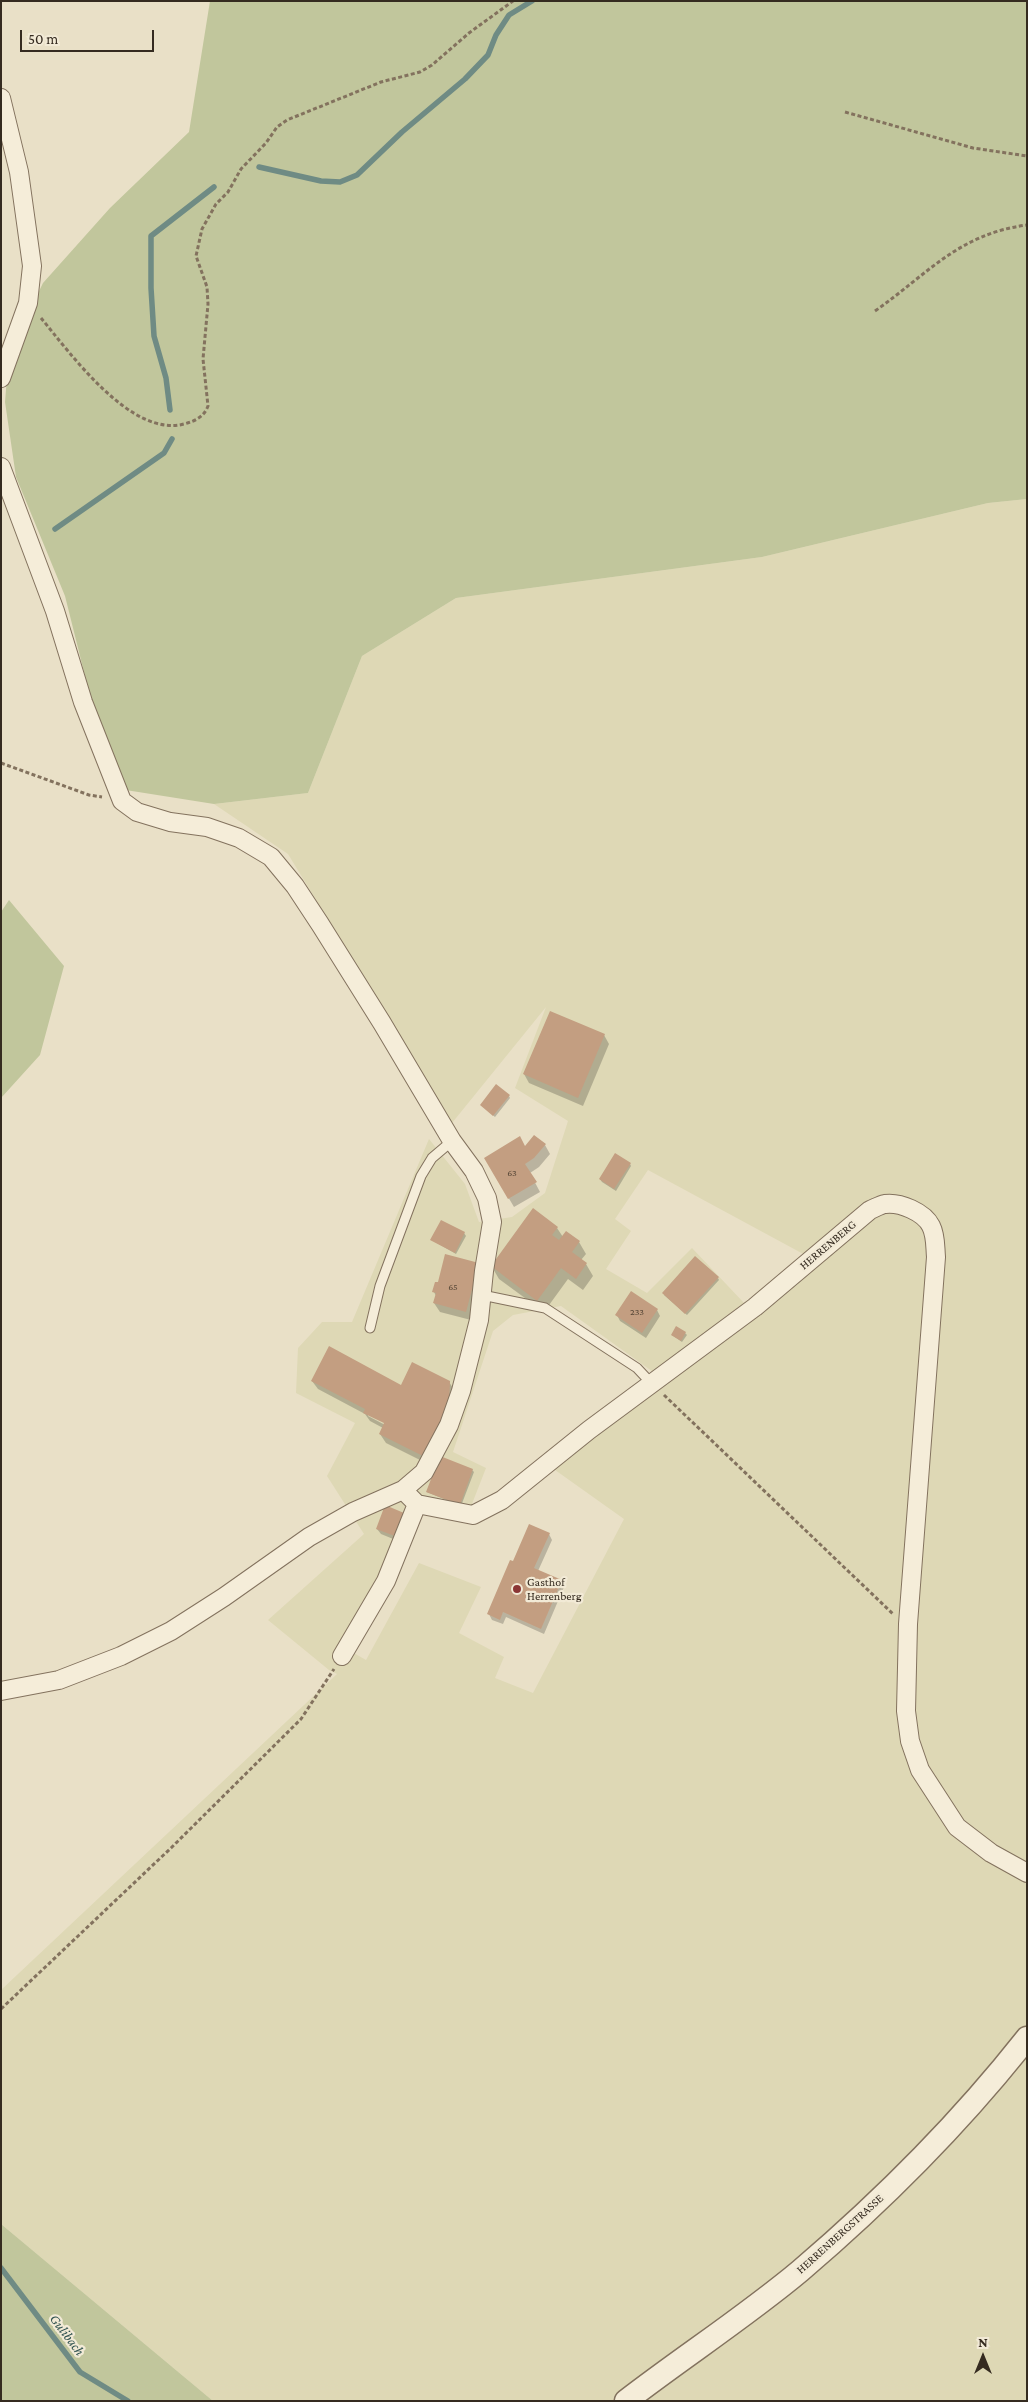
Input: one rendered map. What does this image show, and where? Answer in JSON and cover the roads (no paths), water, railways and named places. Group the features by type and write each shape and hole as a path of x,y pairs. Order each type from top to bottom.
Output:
{"street":[{"path":"1,98 19,172 32,266 28,303 1,378"},
{"path":"1,467 55,611 83,702 122,800 137,812 170,822 207,827 239,838 271,857 295,886 320,924 398,1048 452,1141 474,1171 487,1198 492,1222 479,1320 461,1391 449,1425 424,1472 403,1490 353,1512 309,1537 224,1597 171,1631 121,1656 59,1680 1,1692"},
{"name":"HERRENBERG","path":"417,1504 473,1516 502,1500 589,1430 754,1307 870,1210 886,1204 904,1206 915,1211 930,1224 935,1240 936,1257 908,1624 906,1711 910,1741 920,1770 958,1827 991,1853 1027,1873"},
{"path":"342,1656 386,1581 417,1504 403,1490"},
{"name":"HERRENBERGSTRASSE","path":"626,2401 773,2292 847,2230 949,2129 1027,2038"}],"lane":[{"path":"370,1328 380,1286 421,1176 432,1158 452,1141"},
{"path":"482,1295 545,1308 637,1368 652,1384"}],"waterway":[{"path":"259,167 321,181 340,182 357,175 402,132 465,79 488,55 496,35 509,15 532,1"},
{"path":"170,410 166,378 154,336 151,288 151,236 214,187"},
{"path":"55,529 164,453 172,439"},
{"name":"Gulibach","path":"1,2268 80,2372 128,2401"}],"place":[{"name":"Gasthof Herrenberg","path":"517,1589"}]}
